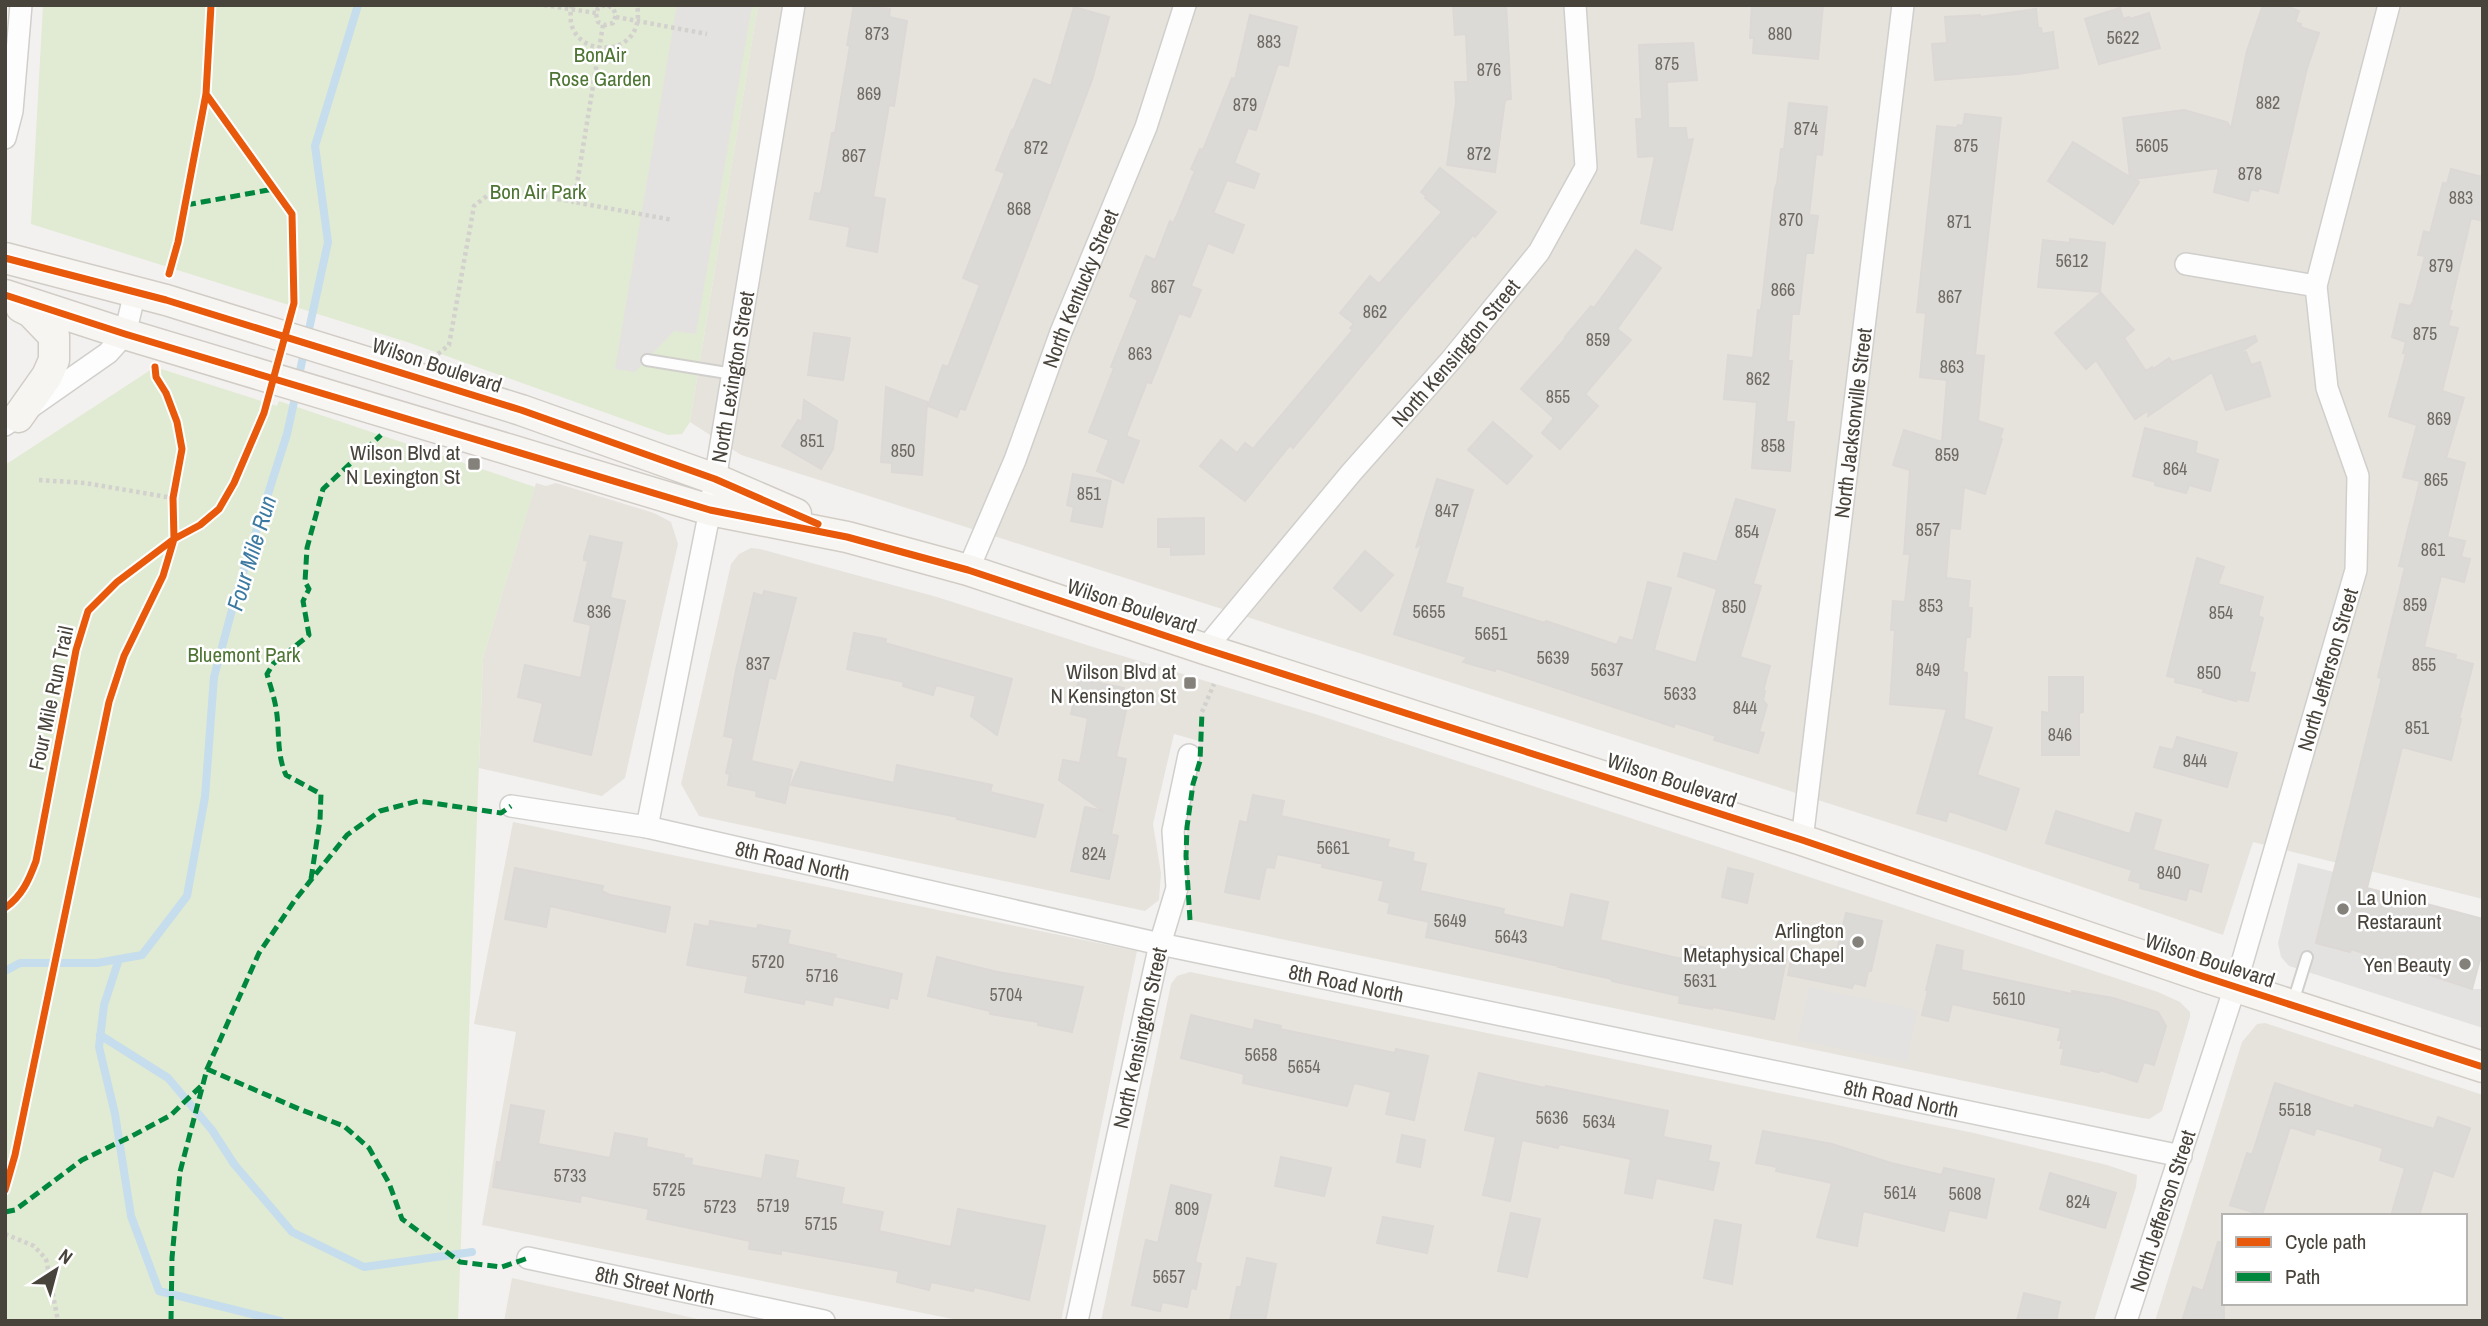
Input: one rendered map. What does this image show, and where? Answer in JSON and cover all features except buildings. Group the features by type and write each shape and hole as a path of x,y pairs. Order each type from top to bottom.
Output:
{"main road":[{"name":"Wilson Boulevard","path":"5,258 135,292 521,410 715,479 847,537"},
{"name":"Wilson Boulevard","path":"5,296 710,510 847,537 968,570 1205,649 1802,840 2235,987 2483,1067"},
{"path":"5,296 31,312 54,336 54,360 47,376 11,421"}],"street":[{"path":"5,138 12,111 20,5"},
{"name":"North Lexington Street","path":"648,827 710,510 794,5"},
{"name":"North Kentucky Street","path":"968,570 1015,460 1060,332 1146,127 1185,5"},
{"name":"North Kensington Street","path":"1205,649 1351,473 1451,360 1539,252 1586,167 1575,5"},
{"name":"North Jacksonville Street","path":"1802,840 1903,5"},
{"name":"North Jefferson Street","path":"2126,1321 2235,987 2356,570 2358,476 2327,388 2316,286 2389,5"},
{"path":"2186,264 2316,286"},
{"path":"11,421 108,353 125,334 135,292"},
{"name":"North Kensington Street","path":"1077,1321 1160,944 1177,888 1173,831 1189,755"},
{"name":"8th Road North","path":"511,806 648,827 1160,944 2181,1156"},
{"name":"8th Street North","path":"528,1258 824,1321"}],"lane":[{"path":"648,360 733,374"},
{"path":"2292,1005 2307,957"}],"path":[{"path":"544,5 596,13"},
{"path":"606,5 613,8 616,18 613,23 603,25 597,21 596,13 598,8 606,5"},
{"path":"571,8 571,21 577,35 584,42 599,48 612,48 624,43 633,33 638,21 637,5"},
{"path":"616,18 707,34"},
{"path":"574,202 603,25"},
{"path":"169,274 178,242 207,82"},
{"path":"206,94 214,105"},
{"path":"437,355 449,345 474,206 488,195 502,189 673,220"},
{"path":"155,368 156,377 166,393 177,422 182,449 173,498 173,542"},
{"path":"39,480 85,483 173,498"},
{"path":"1202,712 1214,684"},
{"path":"5,1234 34,1246 46,1259 58,1321"}],"shaded area":[{"path":"677,5 752,5 696,334 674,331 635,372 615,369"},
{"path":"758,5 2483,5 2483,899 2253,842 2223,935 1974,850 741,455 690,422"},
{"path":"536,483 546,486 556,483 654,513 671,522 678,544 625,778 602,796 479,768 483,658"},
{"path":"751,548 937,597 1315,714 2158,992 2180,1002 2190,1012 2162,1111 2149,1119 2142,1118 1190,920 1187,827 1193,784 1200,761 1199,741 1174,734 1153,824 1161,873 1159,900 1145,911 699,816 681,784 731,564 739,554"},
{"path":"513,822 1137,951 1061,1321 963,1321 482,1225 516,1032 474,1024"},
{"path":"2298,863 2334,872 2316,943 2350,952 2353,942 2389,961 2472,989 2483,989 2483,1028 2289,966 2281,957 2278,943"},
{"path":"1190,972 1974,1133 2107,1165 2137,1175 2136,1187 2094,1321 1101,1321 1171,984 1177,976"},
{"path":"1809,987 1918,1010 1907,1062 1798,1040"},
{"path":"2265,1023 2483,1095 2483,1321 2155,1321 2242,1042 2257,1024"},
{"path":"512,1278 707,1321 504,1321"}],"green space":[{"name":"Bon Air Park","path":"43,5 758,5 690,422 682,434 668,435 410,343 31,224"},
{"name":"Bluemont Park","path":"155,367 277,406 279,401 535,487 483,658 458,1321 5,1321 5,465"}],"waterway":[{"name":"Four Mile Run","path":"298,380 328,242 315,146 358,5"},
{"name":"Four Mile Run","path":"5,971 20,963 97,963 142,955 187,896 205,797 214,677 236,595 287,434 296,393"},
{"path":"119,959 104,1005 99,1047 115,1114 131,1216 159,1291 280,1321"},
{"path":"100,1035 168,1078 212,1130 234,1164 292,1232 364,1267 472,1252"}],"marked path":[{"path":"186,205 274,189"},
{"path":"311,879 321,794 286,775 279,750 275,704 267,674 273,664 309,635 303,601 309,589 305,582 307,548 323,489 381,435"},
{"path":"1190,920 1187,827 1193,784 1200,761 1202,712"},
{"path":"171,1321 172,1258 180,1172 207,1069 259,953 295,900 347,835 380,811 418,801 501,813 511,806"},
{"path":"207,1069 344,1126 369,1148 389,1183 402,1219 460,1262 502,1267 528,1258"},
{"path":"5,1212 15,1210 82,1160 171,1115 202,1085"}],"cycle path":[{"path":"169,274 178,242 206,94 211,5"},
{"name":"Four Mile Run Trail","path":"5,908 24,887 36,861 76,650 88,611 117,582 219,509 234,483 264,413 294,303 292,214 206,94"},
{"path":"5,258 166,300 521,410 715,479 818,524"},
{"path":"5,295 125,334 710,510 847,537 968,570 1205,649 1802,840 2202,976 2483,1067"},
{"path":"5,1190 15,1155 109,702 124,656 163,576 174,539 173,498 182,449 177,422 166,393 156,377 155,367"}],"place":[{"name":"Wilson Blvd at N Lexington St","path":"474,464"},
{"name":"Wilson Blvd at N Kensington St","path":"1190,683"},
{"name":"La Union Restaraunt","path":"2343,909"},
{"name":"Arlington Metaphysical Chapel","path":"1858,942"},
{"name":"Yen Beauty","path":"2465,964"}],"park label":[{"name":"BonAir Rose Garden","path":"600,66"}]}
